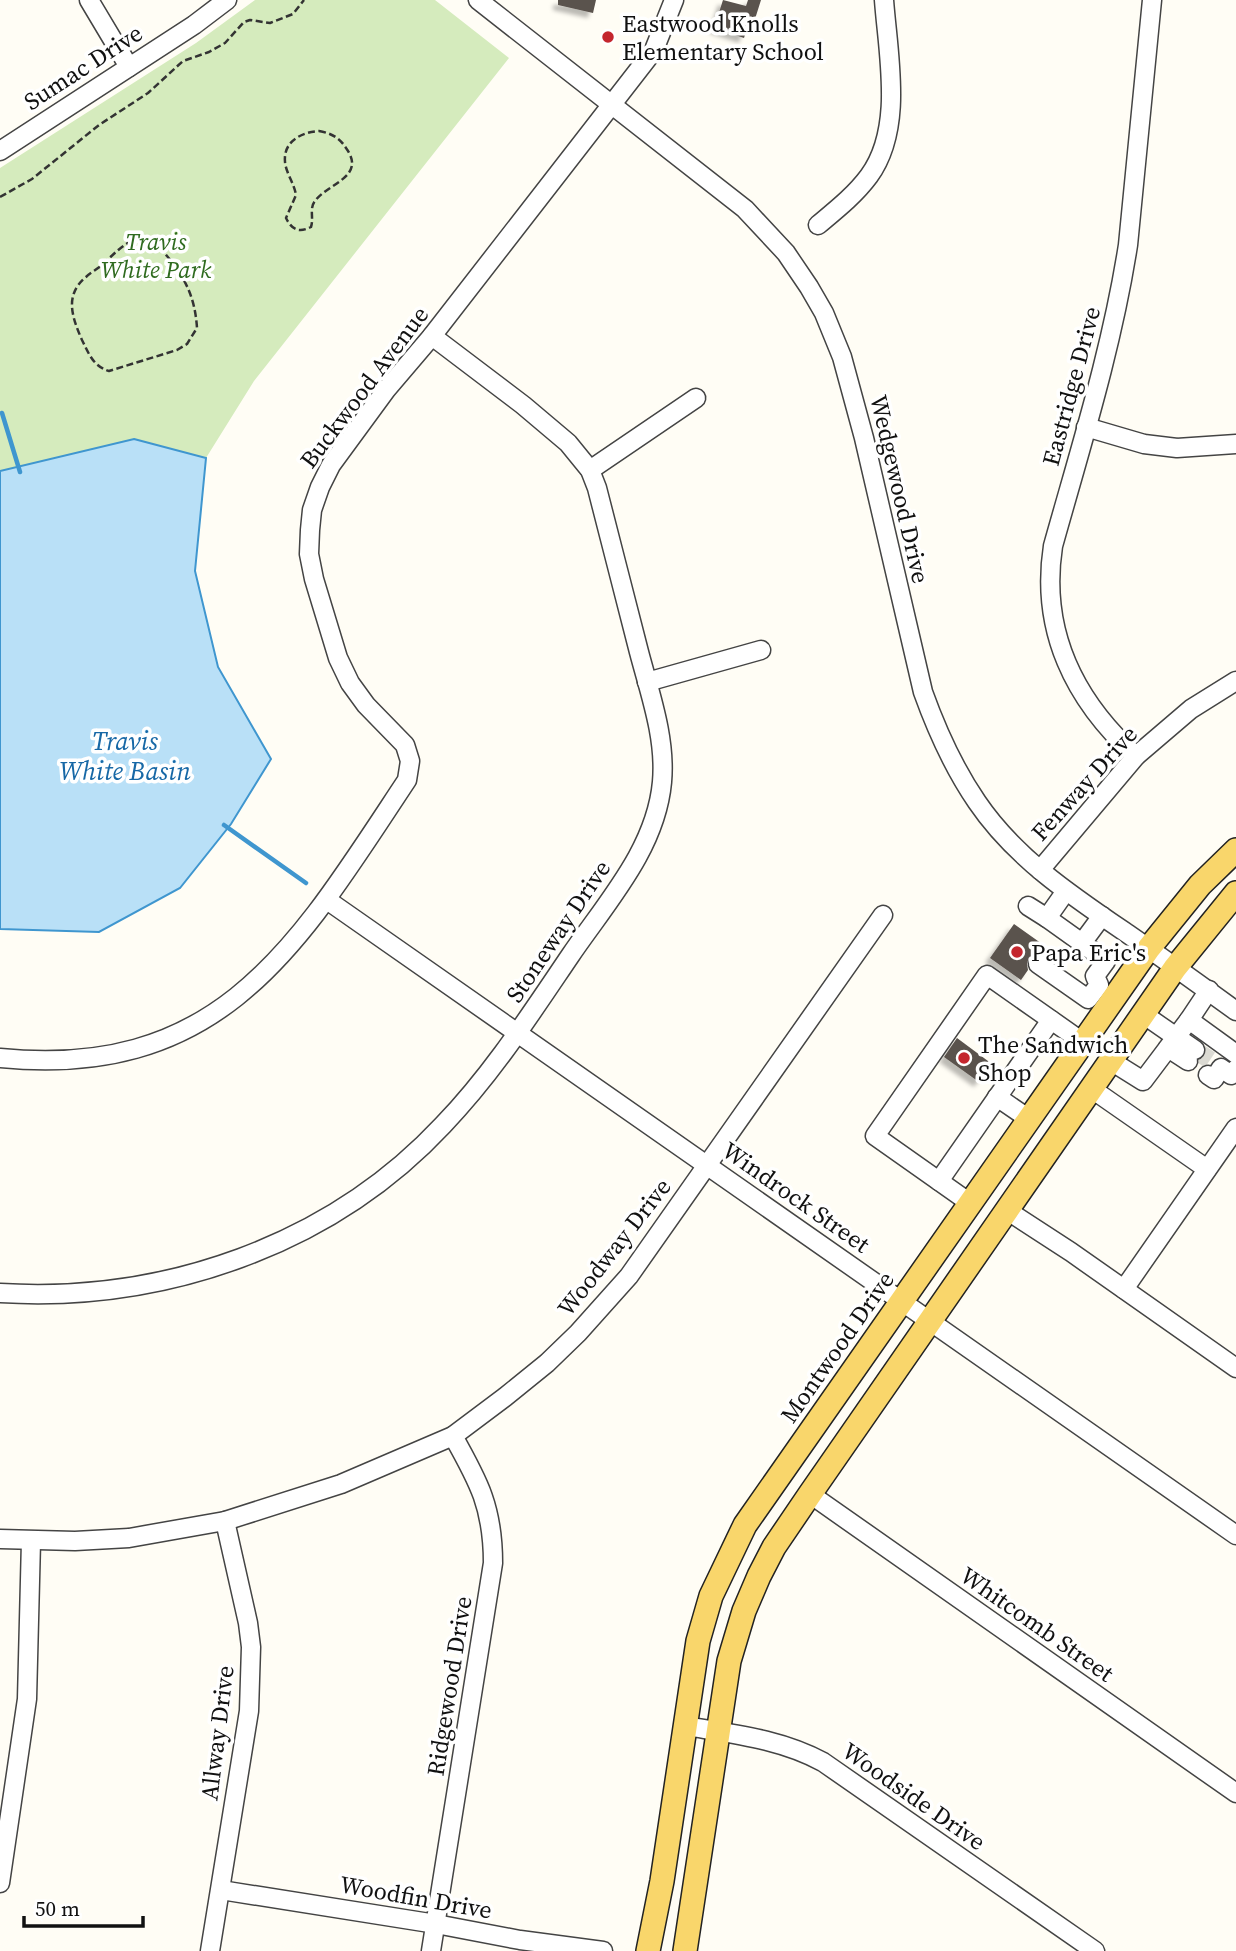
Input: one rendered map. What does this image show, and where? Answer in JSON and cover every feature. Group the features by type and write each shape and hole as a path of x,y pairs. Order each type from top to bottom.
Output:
{"main road":[{"name":"Montwood Drive","path":"648,1951 698,1641 711,1597 745,1525 1083,1043 1097,1005 1149,948 1200,885 1236,850"},
{"path":"685,1951 729,1661 744,1611 775,1547 1175,968 1235,895"},
{"path":"1022,1129 1045,1157"}],"street":[{"path":"89,0 130,66"},
{"name":"Sumac Drive","path":"0,151 227,0"},
{"name":"Wedgewood Drive","path":"478,0 745,209 786,253 824,313 842,357 864,438 923,692 936,729 953,764 977,803 998,829 1040,870 1236,1011"},
{"name":"Buckwood Avenue","path":"0,1058 34,1061 82,1059 141,1047 180,1032 227,1005 255,983 285,953 327,900 407,780 410,761 405,745 366,705 350,683 338,658 309,554 312,510 331,465 386,390 432,336 653,50 674,0"},
{"path":"818,225 853,195 870,175 886,141 892,112 884,0"},
{"name":"Eastridge Drive","path":"1136,756 1097,717 1078,688 1063,656 1052,618 1049,582 1053,546 1105,362 1128,245 1152,0"},
{"path":"786,253 800,240"},
{"name":"Stoneway Drive","path":"0,1293 64,1295 166,1282 242,1258 293,1236 330,1216 398,1167 441,1128 466,1100 518,1033 634,863 650,831 659,800 661,737 597,488 590,470 568,443 432,336"},
{"path":"590,470 696,398"},
{"path":"1086,427 1143,444 1177,448 1236,444"},
{"path":"647,682 761,650"},
{"name":"Fenway Drive","path":"1040,870 1136,756 1191,709 1236,681"},
{"path":"1047,918 1066,891"},
{"name":"Windrock Street","path":"327,900 1236,1535"},
{"path":"1028,906 1106,961 1095,976 1099,985 1097,1005 1038,964"},
{"name":"Woodway Drive","path":"0,1539 31,1541 129,1538 225,1521 341,1484 453,1436 505,1397 578,1333 629,1276 883,915"},
{"path":"1082,943 1102,916"},
{"path":"970,1203 875,1136 987,975 1083,1043"},
{"path":"1111,1061 1143,1081 1209,990"},
{"path":"1143,1014 1172,1042 1192,1055"},
{"path":"939,1181 1051,1020"},
{"path":"1189,1020 1236,1054"},
{"path":"1092,1089 1207,1170"},
{"path":"997,1097 1022,1129"},
{"path":"1124,1289 1236,1128"},
{"path":"1008,1211 1236,1368"},
{"name":"Ridgewood Drive","path":"431,1951 493,1563 492,1532 486,1502 479,1481 453,1436"},
{"name":"Whitcomb Street","path":"810,1494 1236,1793"},
{"name":"Allway Drive","path":"210,1951 249,1711 251,1681 248,1623 225,1521"},
{"path":"0,1883 8,1772 27,1699 31,1541"},
{"name":"Woodside Drive","path":"686,1726 783,1744 823,1762 1095,1951"},
{"name":"Woodfin Drive","path":"221,1890 520,1940 603,1951"}],"path":[{"path":"0,198 32,179 99,125 148,93 183,61 225,43 244,22 250,20 270,23 293,14 304,0"},
{"path":"306,132 327,132 339,139 346,148 352,165 350,173 313,203 311,227 296,230 290,227 286,218 296,195 285,160 288,146 296,137 306,132"},
{"path":"142,236 152,238 160,244 183,277 192,296 197,328 187,344 177,350 109,371 94,364 75,323 71,305 75,288 86,276 103,265 130,240 142,236"}],"green space":[{"name":"Travis White Park","path":"255,0 435,0 509,58 254,381 206,458 134,439 0,471 0,168 196,43"}],"water":[{"name":"Travis White Basin","path":"134,439 206,458 195,571 218,667 271,759 231,824 180,888 99,932 0,929 0,471"}],"building":[{"path":"558,0 596,0 593,13 558,5"},
{"path":"723,0 746,6 748,0 761,0 755,19 750,18 744,38 714,28"},
{"name":"Papa Eric's","path":"1014,924 1045,946 1040,953 1029,957 1028,970 1021,980 990,958"},
{"name":"The Sandwich Shop","path":"957,1038 992,1064 979,1082 944,1057"}],"waterway":[{"path":"2,413 20,472"},
{"path":"224,825 306,883"}],"tunnel":[{"path":"1195,1050 1216,1064"}],"place":[{"name":"Eastwood Knolls Elementary School","path":"608,37"},
{"name":"Papa Eric's","path":"1017,952"},
{"name":"The Sandwich Shop","path":"964,1058"}]}
